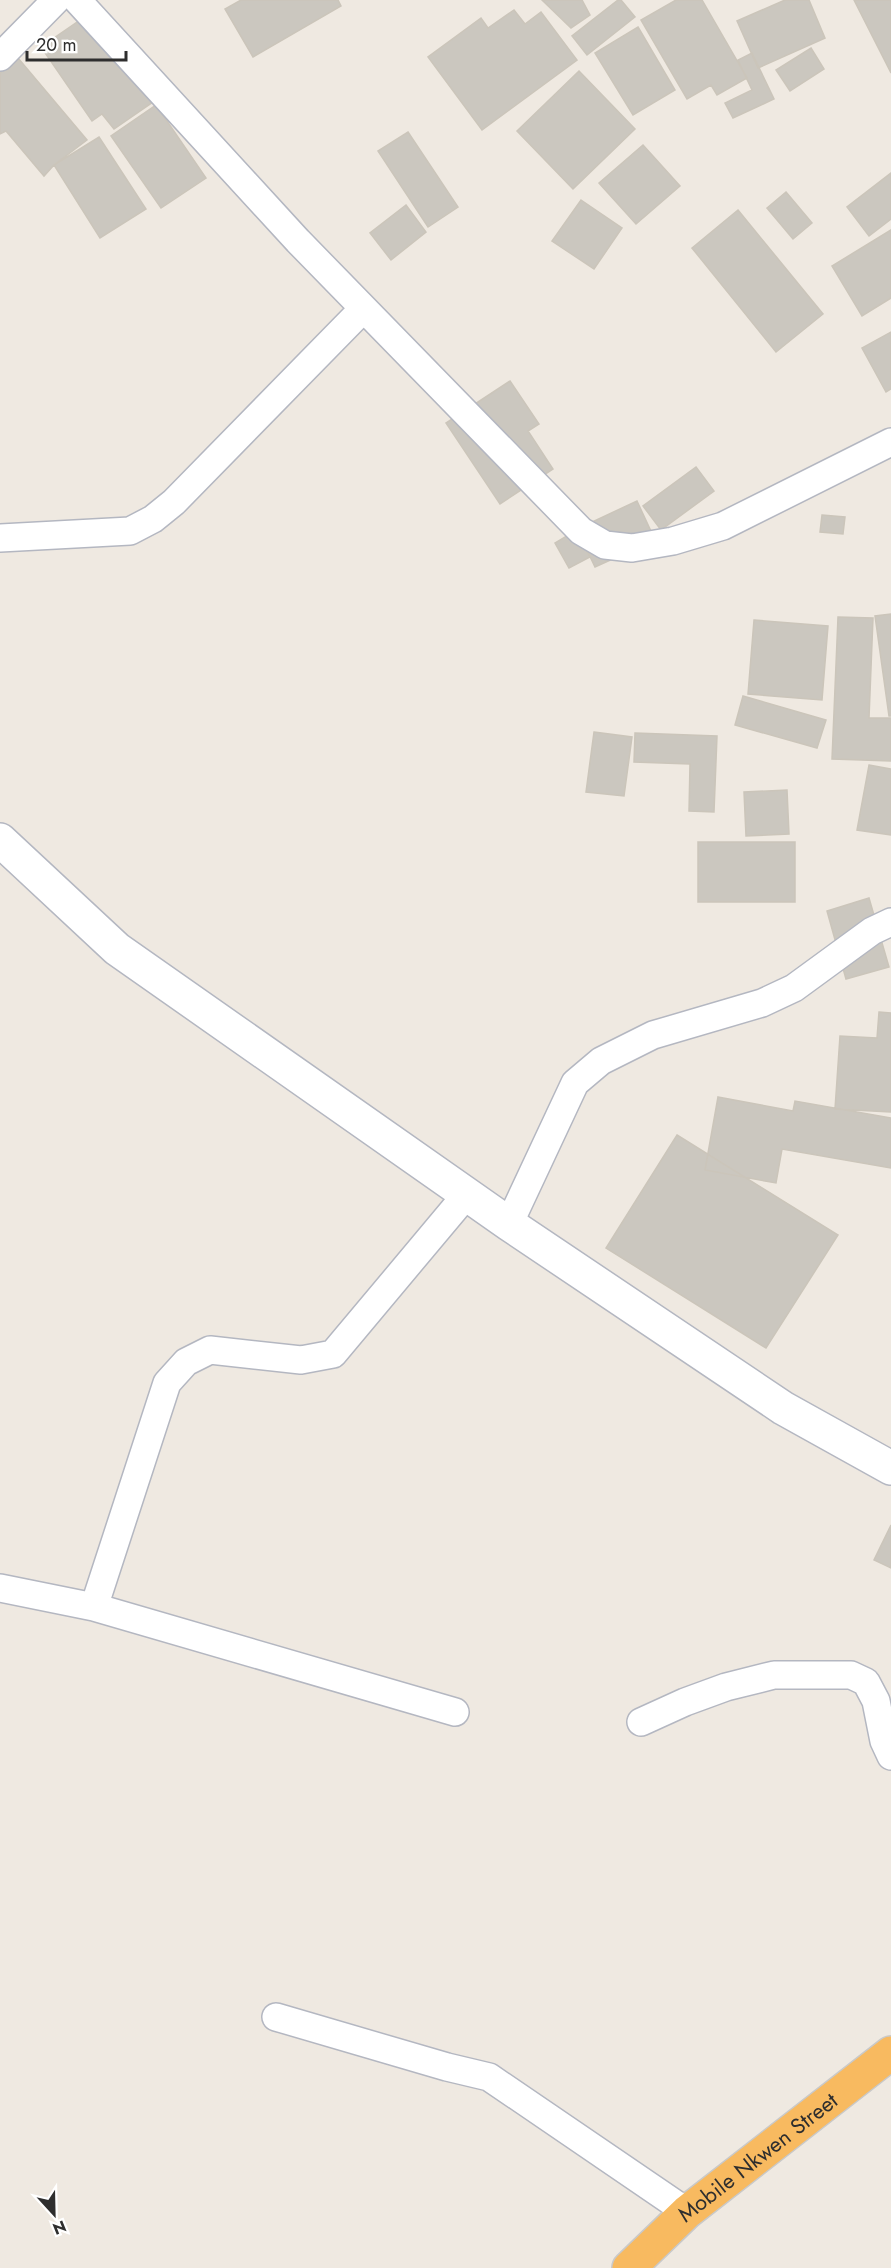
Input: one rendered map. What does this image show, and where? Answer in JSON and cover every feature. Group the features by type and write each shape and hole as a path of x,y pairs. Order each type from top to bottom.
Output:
{"highway":[{"name":"Mobile Nkwen Street","path":"629,2268 687,2212 891,2053"}],"street":[{"path":"0,57 56,0"},
{"path":"77,0 363,309 581,531 605,545 632,548 673,541 723,526 891,442"},
{"path":"0,538 130,531 153,519 174,502 363,309"},
{"path":"0,840 117,949 509,1224 783,1408 891,1468"},
{"path":"509,1224 575,1083 601,1061 653,1035 762,1003 794,988 872,931 891,922"},
{"path":"94,1607 167,1383 186,1362 210,1350 301,1360 333,1354 467,1194"},
{"path":"0,1588 94,1607 455,1712"},
{"path":"641,1722 726,1687 774,1675 851,1674 866,1682 876,1701 884,1741 891,1756"},
{"path":"276,2017 489,2077 687,2212"}],"building":[{"path":"241,0 338,0 341,6 253,57 225,9"},
{"path":"542,0 582,0 590,15 571,28"},
{"path":"621,0 635,17 587,55 572,36"},
{"path":"676,0 702,0 747,78 717,95 711,85 687,99 641,20"},
{"path":"785,0 809,0 825,38 758,68 737,21"},
{"path":"854,0 891,0 891,73"},
{"path":"514,10 525,24 541,12 577,60 482,130 428,57 481,18 488,28"},
{"path":"83,18 110,57 119,54 153,102 114,129 102,114 92,121 41,47"},
{"path":"638,27 675,90 633,115 595,53"},
{"path":"811,48 824,69 790,91 776,70"},
{"path":"752,53 774,99 733,118 725,103 752,90 738,60"},
{"path":"18,58 87,140 54,165 44,176 6,131 0,134 0,73"},
{"path":"579,71 635,129 573,189 517,131"},
{"path":"156,105 206,178 161,208 111,136"},
{"path":"408,132 458,207 428,227 378,151"},
{"path":"99,137 146,209 100,238 54,165"},
{"path":"643,145 680,186 636,224 599,183"},
{"path":"891,173 891,219 869,236 847,207"},
{"path":"786,192 812,223 793,239 767,208"},
{"path":"581,200 622,228 594,269 552,241"},
{"path":"406,205 426,232 391,260 370,233"},
{"path":"738,210 823,314 776,352 692,248"},
{"path":"891,230 891,298 862,316 832,266"},
{"path":"891,332 891,389 886,392 862,348"},
{"path":"510,381 539,424 528,431 553,469 500,504 446,423"},
{"path":"696,467 714,491 661,530 643,506"},
{"path":"637,501 655,540 595,567 577,529"},
{"path":"822,515 845,517 843,534 820,532"},
{"path":"575,531 590,557 569,568 555,543"},
{"path":"891,614 891,716 889,716 875,616"},
{"path":"838,617 873,618 869,718 891,718 891,761 832,759"},
{"path":"754,620 828,626 822,700 748,694"},
{"path":"743,696 826,720 817,748 735,725"},
{"path":"594,732 632,737 624,796 586,792"},
{"path":"635,733 717,736 714,812 689,811 690,764 634,762"},
{"path":"869,765 891,769 891,835 857,830"},
{"path":"787,790 789,834 746,836 744,792"},
{"path":"698,842 795,842 795,902 698,902"},
{"path":"869,898 889,967 846,979 827,911"},
{"path":"879,1012 891,1013 891,1112 835,1109 840,1036 877,1038"},
{"path":"718,1097 793,1111 795,1101 891,1118 891,1168 782,1149 776,1183 705,1170"},
{"path":"677,1135 838,1235 766,1348 606,1248"},
{"path":"891,1525 891,1568 874,1560"}]}
